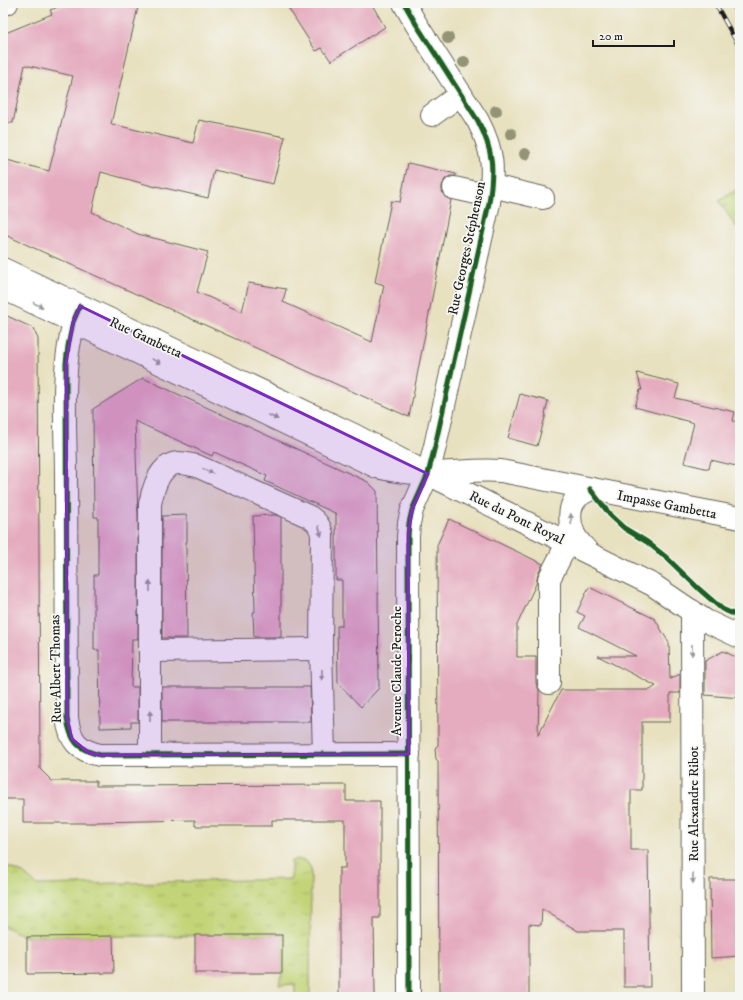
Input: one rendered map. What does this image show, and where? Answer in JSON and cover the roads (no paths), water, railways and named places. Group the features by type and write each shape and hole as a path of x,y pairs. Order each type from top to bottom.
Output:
{"street":[{"path":"3,4 7,3"},
{"name":"Rue Georges Stéphenson","path":"404,3 485,135 491,151 493,167 491,191 435,446"},
{"path":"432,115 461,94"},
{"path":"454,188 544,198"},
{"name":"Rue Gambetta","path":"3,269 77,314 290,405"},
{"path":"3,288 77,314"},
{"name":"Impasse Gambetta","path":"77,314 377,467 406,473 428,474 501,471 740,518"},
{"name":"Rue Albert Thomas","path":"77,314 68,346 66,399 67,710 68,731 72,739 89,753 100,756 408,754"},
{"name":"Rue du Pont Royal","path":"290,405 354,435 428,474 653,585 706,621 740,637"},
{"name":"Avenue Claude Peroche","path":"409,997 408,530 412,510 428,474 435,446"},
{"path":"150,755 150,504 157,480 163,471 171,464 178,462 197,466 310,517 320,527 322,534 321,649 324,754"},
{"path":"589,553 574,534 570,514 573,502 576,498 590,489"},
{"path":"549,683 550,580 568,542"},
{"name":"Rue Alexandre Ribot","path":"692,611 693,997"},
{"path":"150,651 321,649"}],"railway":[{"path":"715,3 740,48"},
{"path":"732,3 740,17"}]}
